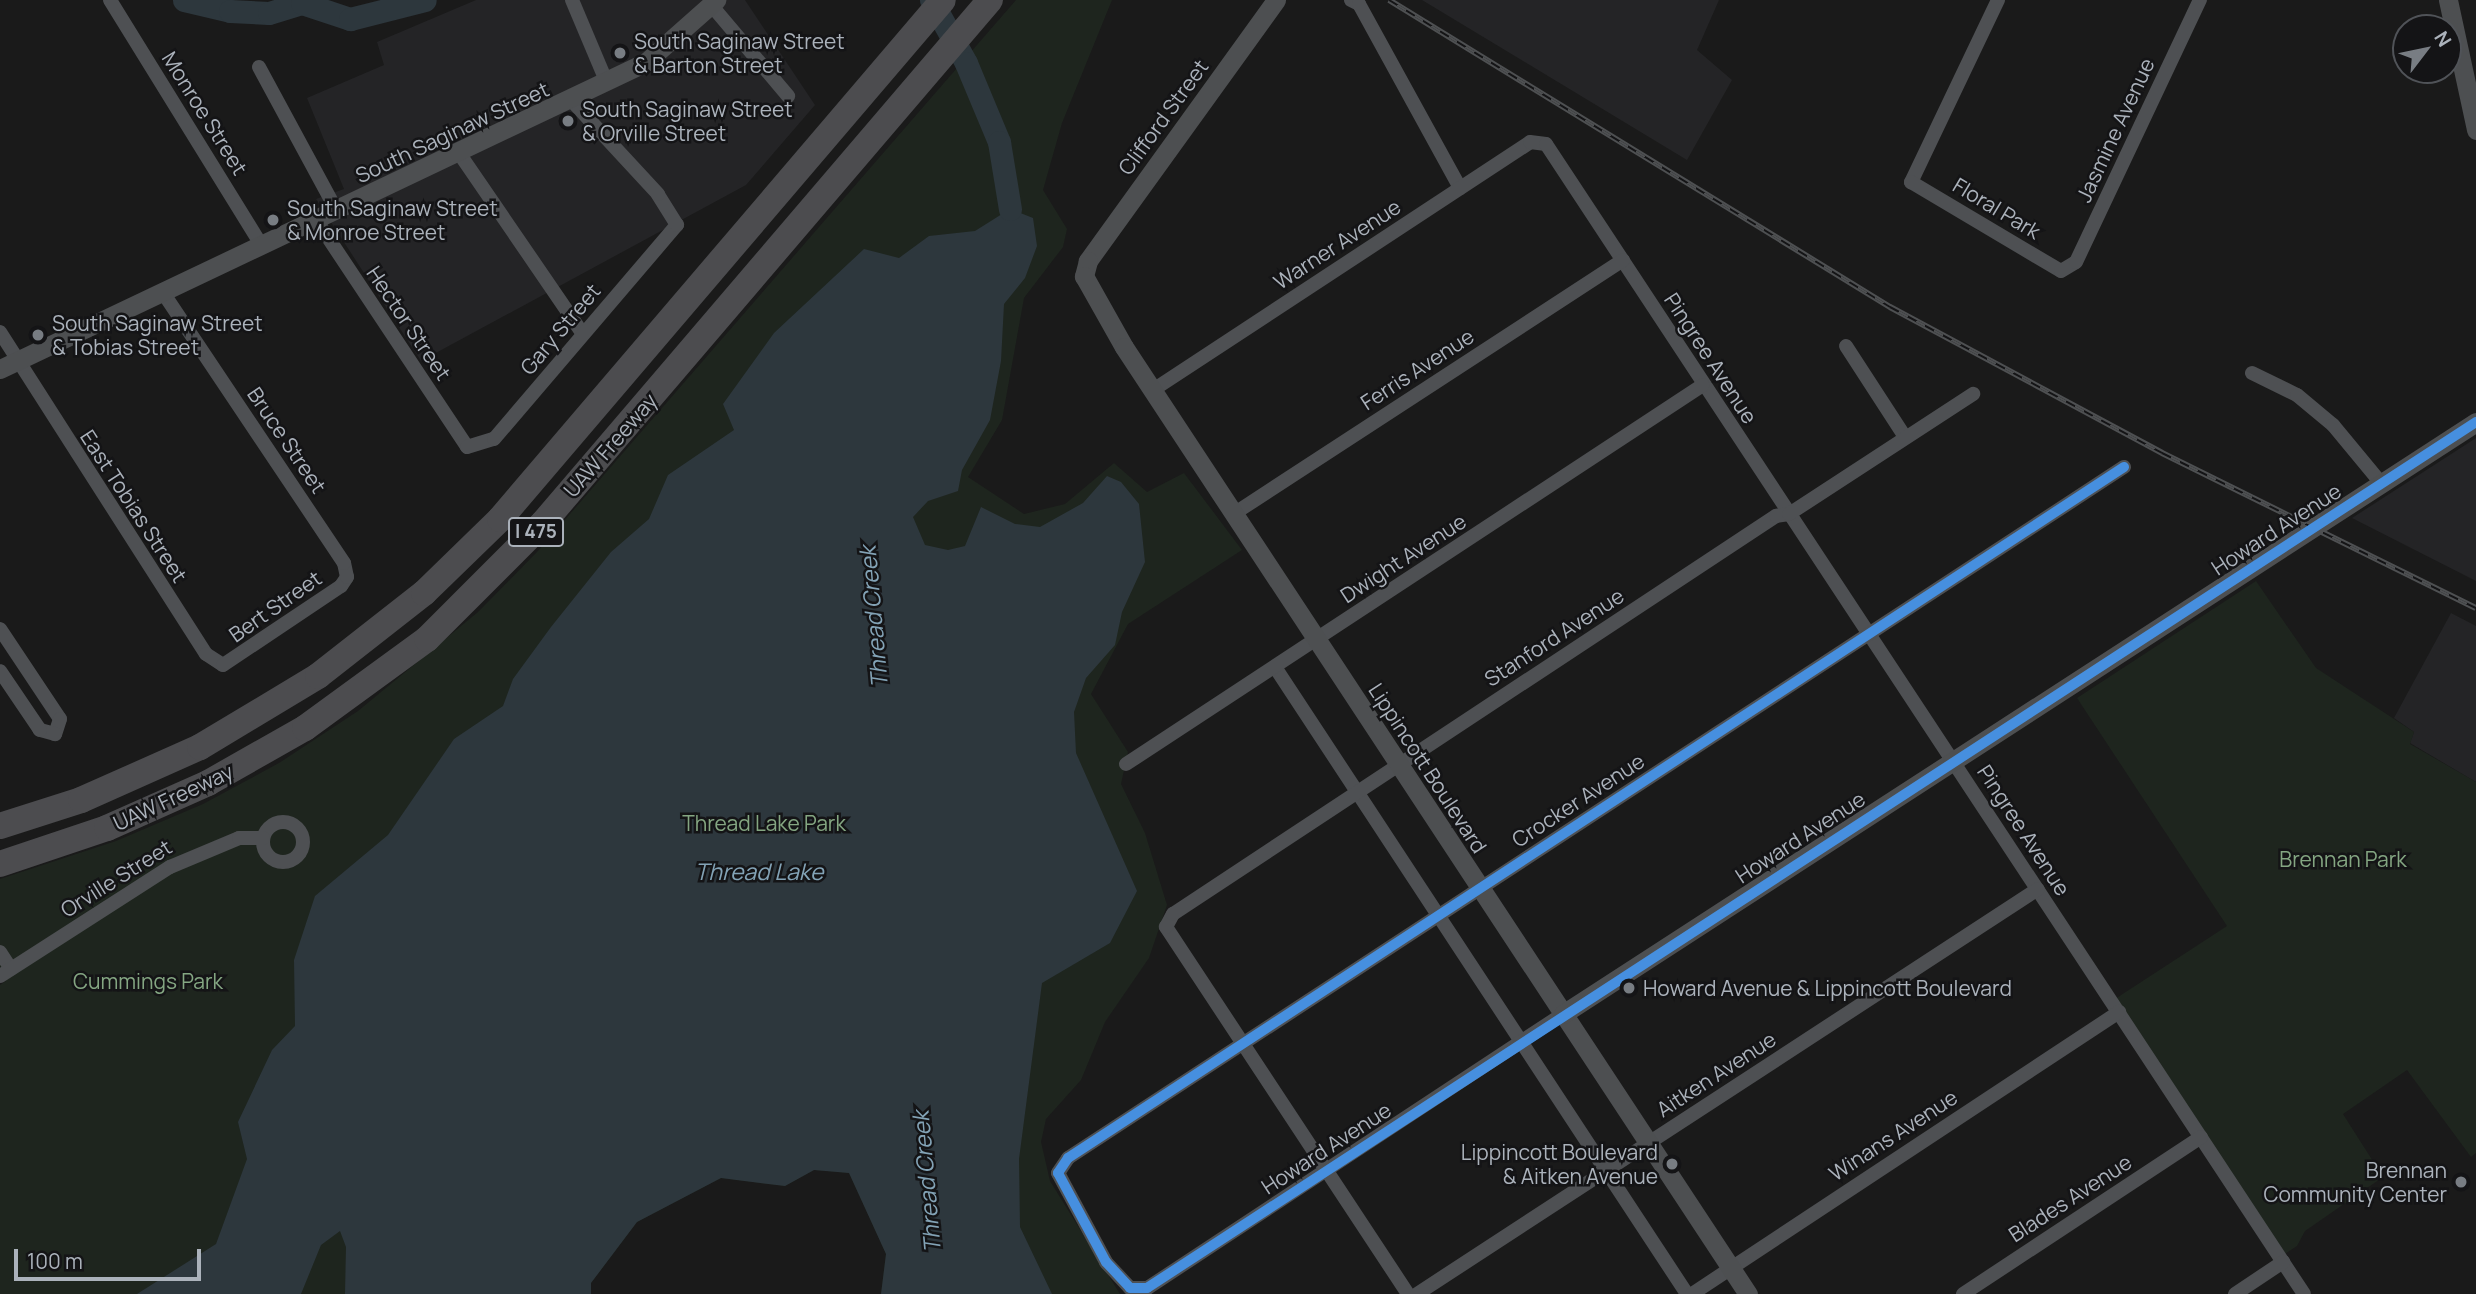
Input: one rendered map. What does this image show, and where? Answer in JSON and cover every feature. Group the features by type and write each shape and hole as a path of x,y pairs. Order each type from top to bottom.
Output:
{"highway":[{"name":"UAW Freeway","path":"0,864 119,823 247,762 336,707 443,625 537,531 990,0"},
{"name":"UAW Freeway","path":"0,826 98,793 210,741 318,676 424,593 500,519 936,7"}],"street":[{"path":"572,0 607,83"},
{"name":"Clifford Street","path":"1088,261 1276,0"},
{"path":"1351,0 1359,4 1460,188"},
{"name":"Floral Park","path":"1998,0 1911,182 2061,271"},
{"name":"Jasmine Avenue","path":"2061,271 2076,262 2200,0"},
{"path":"2448,0 2476,130"},
{"name":"Monroe Street","path":"111,1 262,246"},
{"path":"714,3 788,96"},
{"name":"South Saginaw Street","path":"8,365 164,294 607,83 668,47 714,3"},
{"path":"259,67 304,143 337,211"},
{"name":"Gary Street","path":"467,447 494,439 677,225 658,194 571,100"},
{"name":"Warner Avenue","path":"1153,390 1530,142 1546,144"},
{"name":"Pingree Avenue","path":"1546,144 2304,1294"},
{"path":"459,153 583,334"},
{"name":"Hector Street","path":"317,221 467,447"},
{"name":"Ferris Avenue","path":"1235,513 1623,260"},
{"name":"Lippincott Boulevard","path":"1088,261 1084,276 1099,307 1748,1294"},
{"name":"Bruce Street","path":"164,294 344,563 347,577"},
{"name":"East Tobias Street","path":"0,332 8,365 206,654 223,665"},
{"path":"1846,346 1905,437"},
{"path":"2252,373 2297,395 2333,425 2381,483"},
{"name":"Dwight Avenue","path":"1126,764 1703,385"},
{"name":"Stanford Avenue","path":"1243,1043 1166,927 1173,914 1355,791 1764,524 1788,514 1973,394"},
{"name":"Howard Avenue","path":"1147,1288 1952,759 2476,422"},
{"name":"Crocker Avenue","path":"1147,1288 1130,1288 1106,1262 1058,1173 1068,1158 2124,467"},
{"name":"Bert Street","path":"223,665 341,586 347,577"},
{"path":"0,629 60,719 61,728 55,734 40,730 0,671"},
{"path":"1275,667 1605,1172 1689,1294"},
{"name":"Orville Street","path":"6,973 170,867 226,842 263,838"},
{"name":"Aitken Avenue","path":"1417,1294 2038,889"},
{"path":"0,952 6,973"},
{"name":"Winans Avenue","path":"1689,1294 2119,1012"},
{"path":"1243,1043 1408,1294"},
{"name":"Blades Avenue","path":"1963,1294 2201,1138"},
{"path":"2235,1294 2283,1262"}],"shaded area":[{"path":"476,0 745,0 815,105 746,185 421,361 316,199 344,189 307,98 384,65 377,42"},
{"path":"1422,0 1719,0 1697,50 1732,80 1687,160"},
{"path":"2476,438 2476,581 2352,518"},
{"path":"2451,613 2476,626 2476,782 2410,743 2414,732 2394,718"}],"green space":[{"name":"Thread Lake","path":"1016,0 1112,0 1062,123 1043,190 1067,229 1063,247 1024,298 1002,420 968,477 1024,514 1065,504 1114,463 1147,492 1184,473 1242,550 1128,624 1091,694 1128,752 1121,784 1145,833 1167,905 1149,958 1105,1022 1081,1080 1046,1119 1041,1142 1050,1181 1120,1294 881,1294 886,1254 849,1173 814,1170 785,1186 721,1178 637,1222 591,1283 591,1294 0,1294 0,985 6,981 0,970 0,879 116,841 203,804 279,763 358,711 478,612 537,552"},
{"name":"Brennan Park","path":"2256,581 2316,668 2414,732 2410,744 2476,782 2476,1153 2471,1157 2407,1070 2343,1114 2383,1177 2305,1231 2297,1246 2285,1254 2115,999 2227,926 2077,698"}],"water":[{"name":"Thread Lake","path":"1010,209 1033,218 1037,246 1025,278 1004,304 1001,361 990,420 962,470 958,491 928,501 913,517 925,545 948,550 965,546 981,507 1015,524 1040,527 1083,503 1107,476 1121,482 1139,504 1145,562 1122,612 1115,645 1086,678 1074,712 1076,753 1137,891 1110,943 1042,983 1019,1159 1020,1227 1052,1294 881,1294 886,1254 849,1173 814,1170 785,1186 721,1178 637,1222 591,1283 591,1294 345,1294 346,1247 340,1231 321,1245 301,1294 137,1294 216,1244 247,1159 238,1122 272,1050 295,1026 294,960 315,896 388,835 454,739 503,706 513,679 551,627 611,552 649,519 668,475 734,430 723,404 774,333 864,249 899,258 929,236 975,231"}],"waterway":[{"name":"Thread Creek","path":"184,0 230,11 269,13 302,3 350,19 425,0"},
{"name":"Thread Creek","path":"931,0 966,63 999,142 1010,209"}],"railway":[{"path":"1389,0 1890,307 2162,453 2476,608"}],"cycle path":[{"path":"2124,467 1068,1158 1058,1173 1106,1262 1130,1288 1147,1288 2476,422"}],"place":[{"name":"South Saginaw Street & Barton Street","path":"620,53"},
{"name":"South Saginaw Street & Orville Street","path":"568,121"},
{"name":"South Saginaw Street & Monroe Street","path":"273,220"},
{"name":"South Saginaw Street & Tobias Street","path":"38,335"},
{"name":"Howard Avenue & Lippincott Boulevard","path":"1629,988"},
{"name":"Lippincott Boulevard & Aitken Avenue","path":"1672,1164"},
{"name":"Brennan Community Center","path":"2461,1182"}],"park label":[{"name":"Thread Lake Park","path":"764,823"},
{"name":"Cummings Park","path":"148,981"}]}
